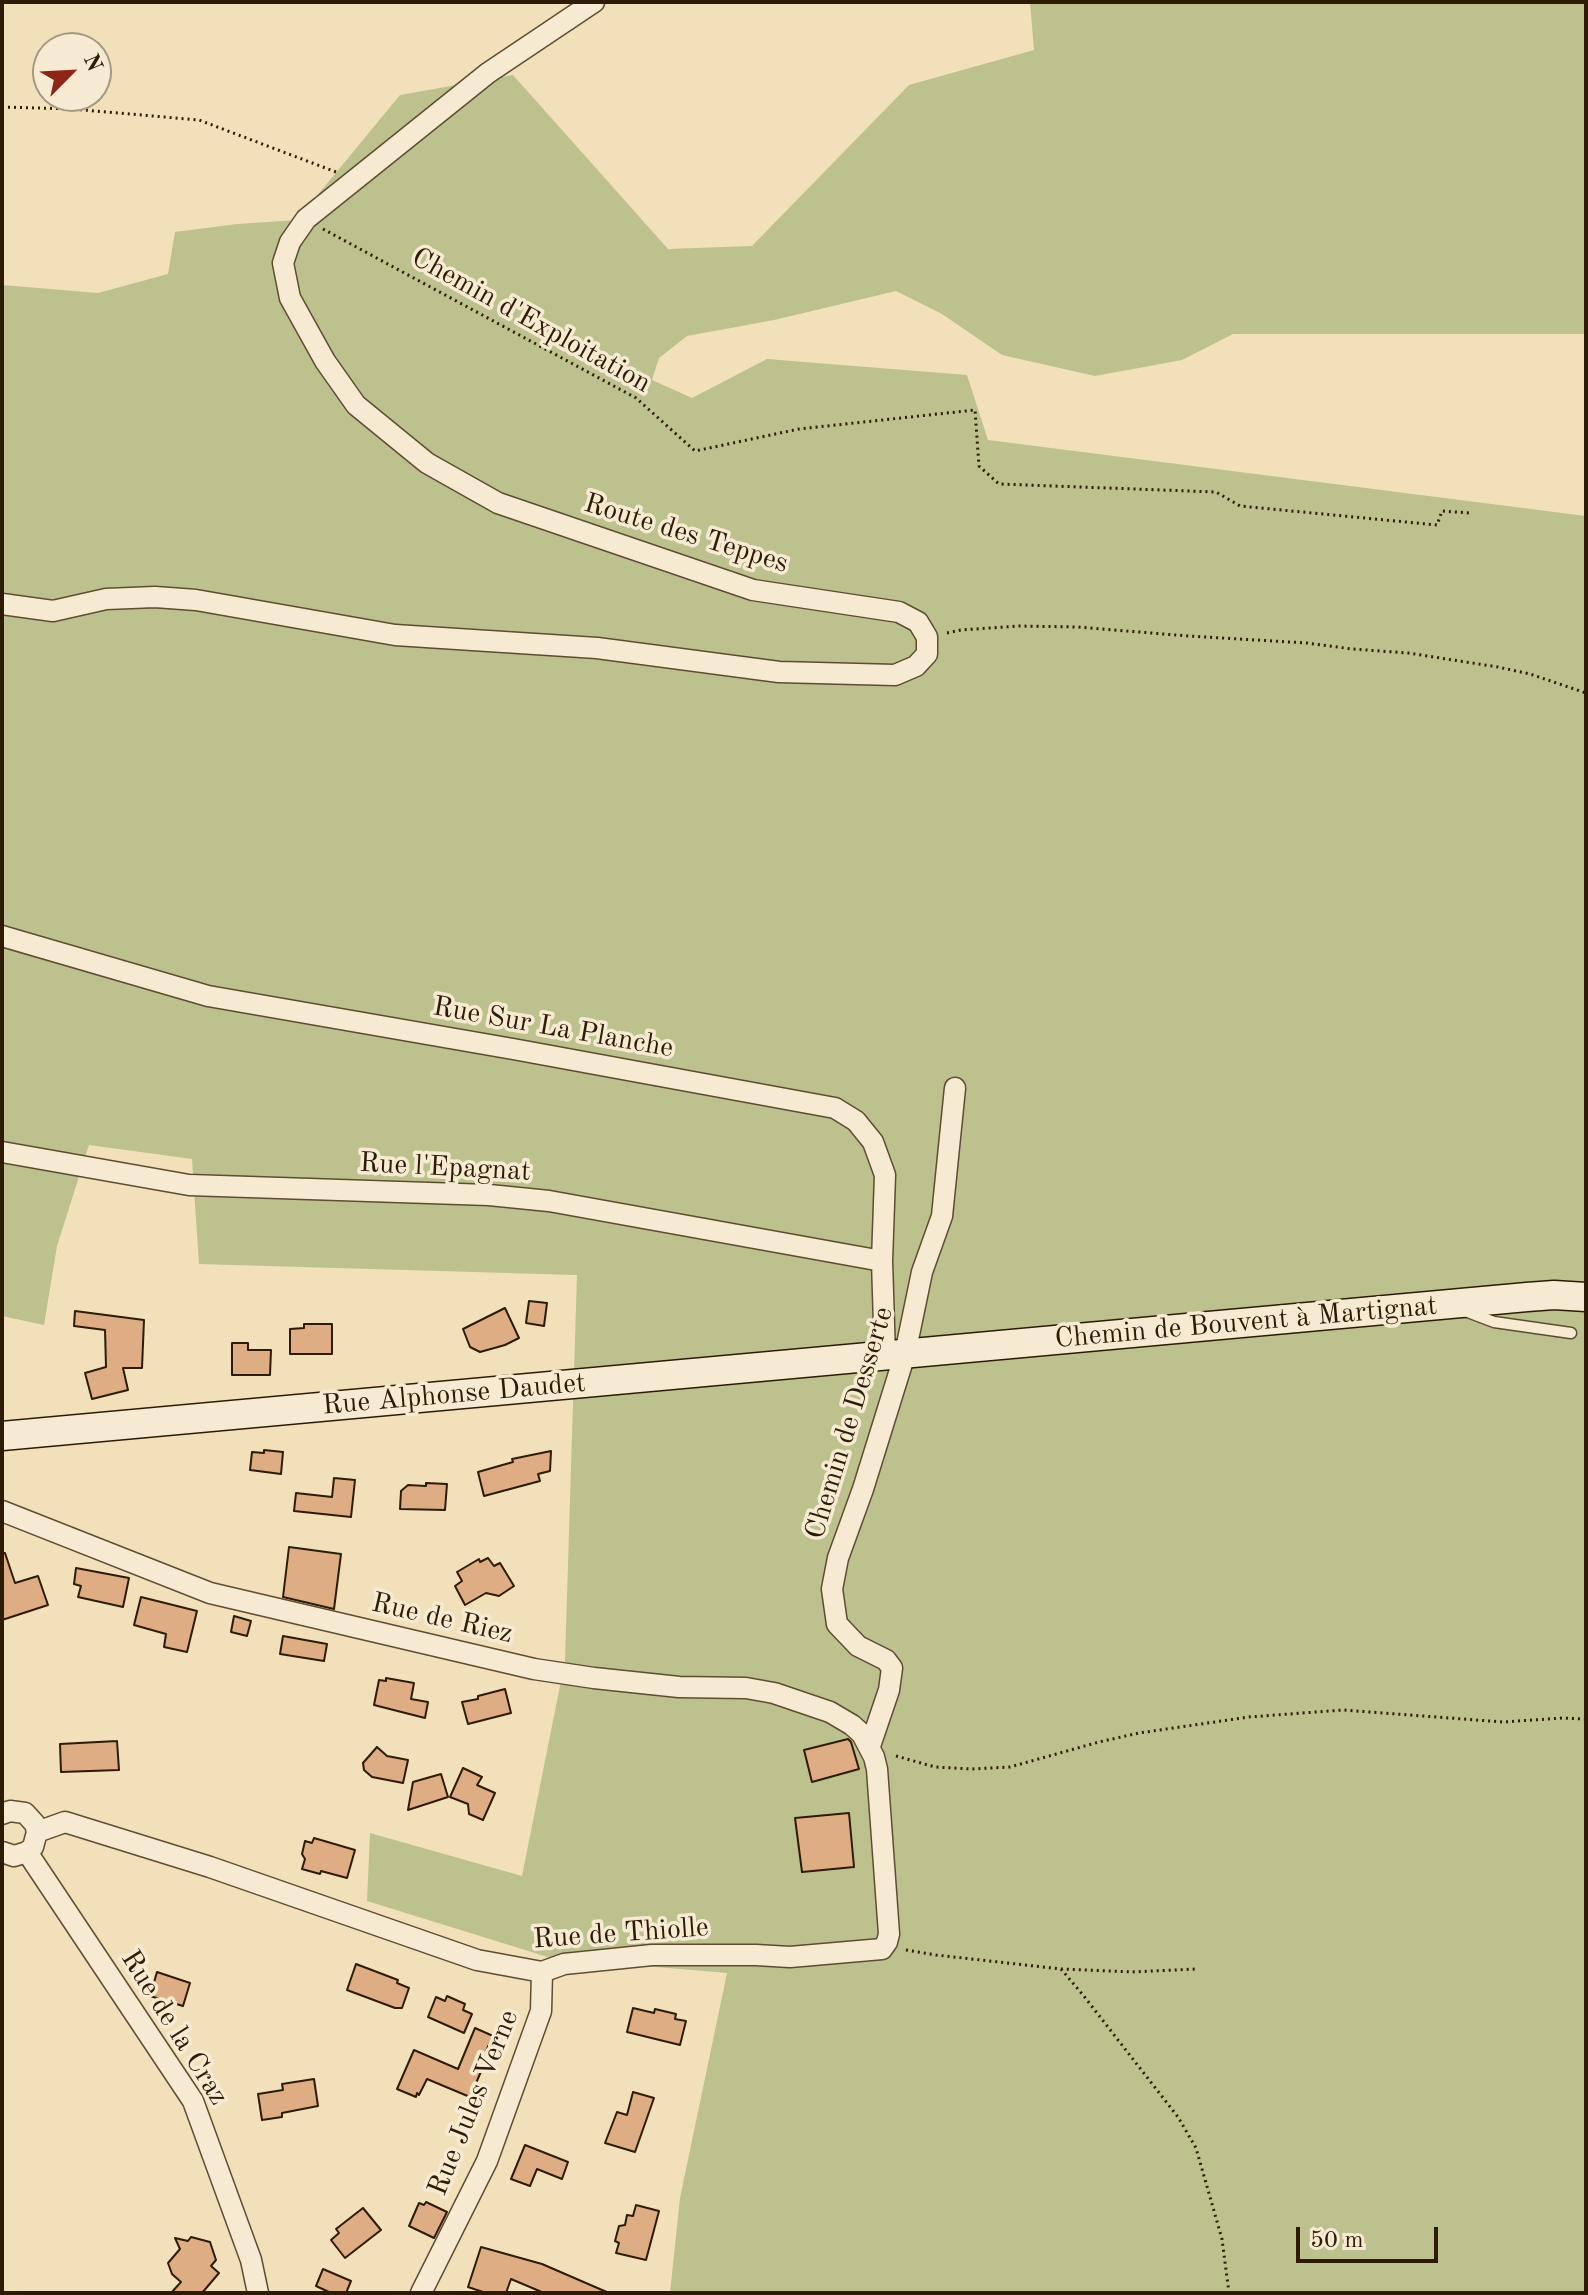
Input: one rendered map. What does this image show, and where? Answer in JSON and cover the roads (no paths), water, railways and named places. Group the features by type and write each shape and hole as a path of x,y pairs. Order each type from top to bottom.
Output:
{"street":[{"name":"Route des Teppes","path":"2,604 53,611 106,599 155,597 196,600 395,635 597,648 779,672 895,675 916,666 927,654 927,637 918,622 899,612 753,590 498,503 427,463 356,405 325,361 290,298 283,263 290,242 306,219 488,73 594,2"},
{"name":"Rue Sur La Planche","path":"2,936 208,996 835,1108 856,1121 873,1142 885,1175 882,1261 895,1355"},
{"name":"Chemin de Desserte","path":"870,1746 889,1690 892,1668 886,1660 858,1646 837,1624 832,1589 838,1558 863,1489 895,1355 942,1216 955,1088"},
{"name":"Rue l'Epagnat","path":"2,1152 189,1185 489,1195 549,1201 882,1261"},
{"name":"Chemin de Bouvent à Martignat","path":"895,1355 1527,1297 1586,1297"},
{"name":"Rue Alphonse Daudet","path":"2,1436 895,1355"},
{"name":"Rue de Riez","path":"2,1511 210,1593 467,1654 594,1678 679,1687 746,1688 774,1693 830,1712 852,1725 870,1746"},
{"name":"Rue de Thiolle","path":"37,1832 65,1822 210,1867 477,1960 542,1972 564,1964 652,1955 790,1957 882,1949 889,1934 877,1769 870,1746"},
{"path":"2,1814 10,1811 25,1813 35,1824 37,1832 33,1847 10,1856"},
{"name":"Rue de la Craz","path":"10,1856 193,2101 251,2260 258,2293"},
{"name":"Rue Jules Verne","path":"421,2293 487,2161 541,2011 542,1972"}],"lane":[{"path":"1448,1304 1494,1322 1571,1333"}]}
